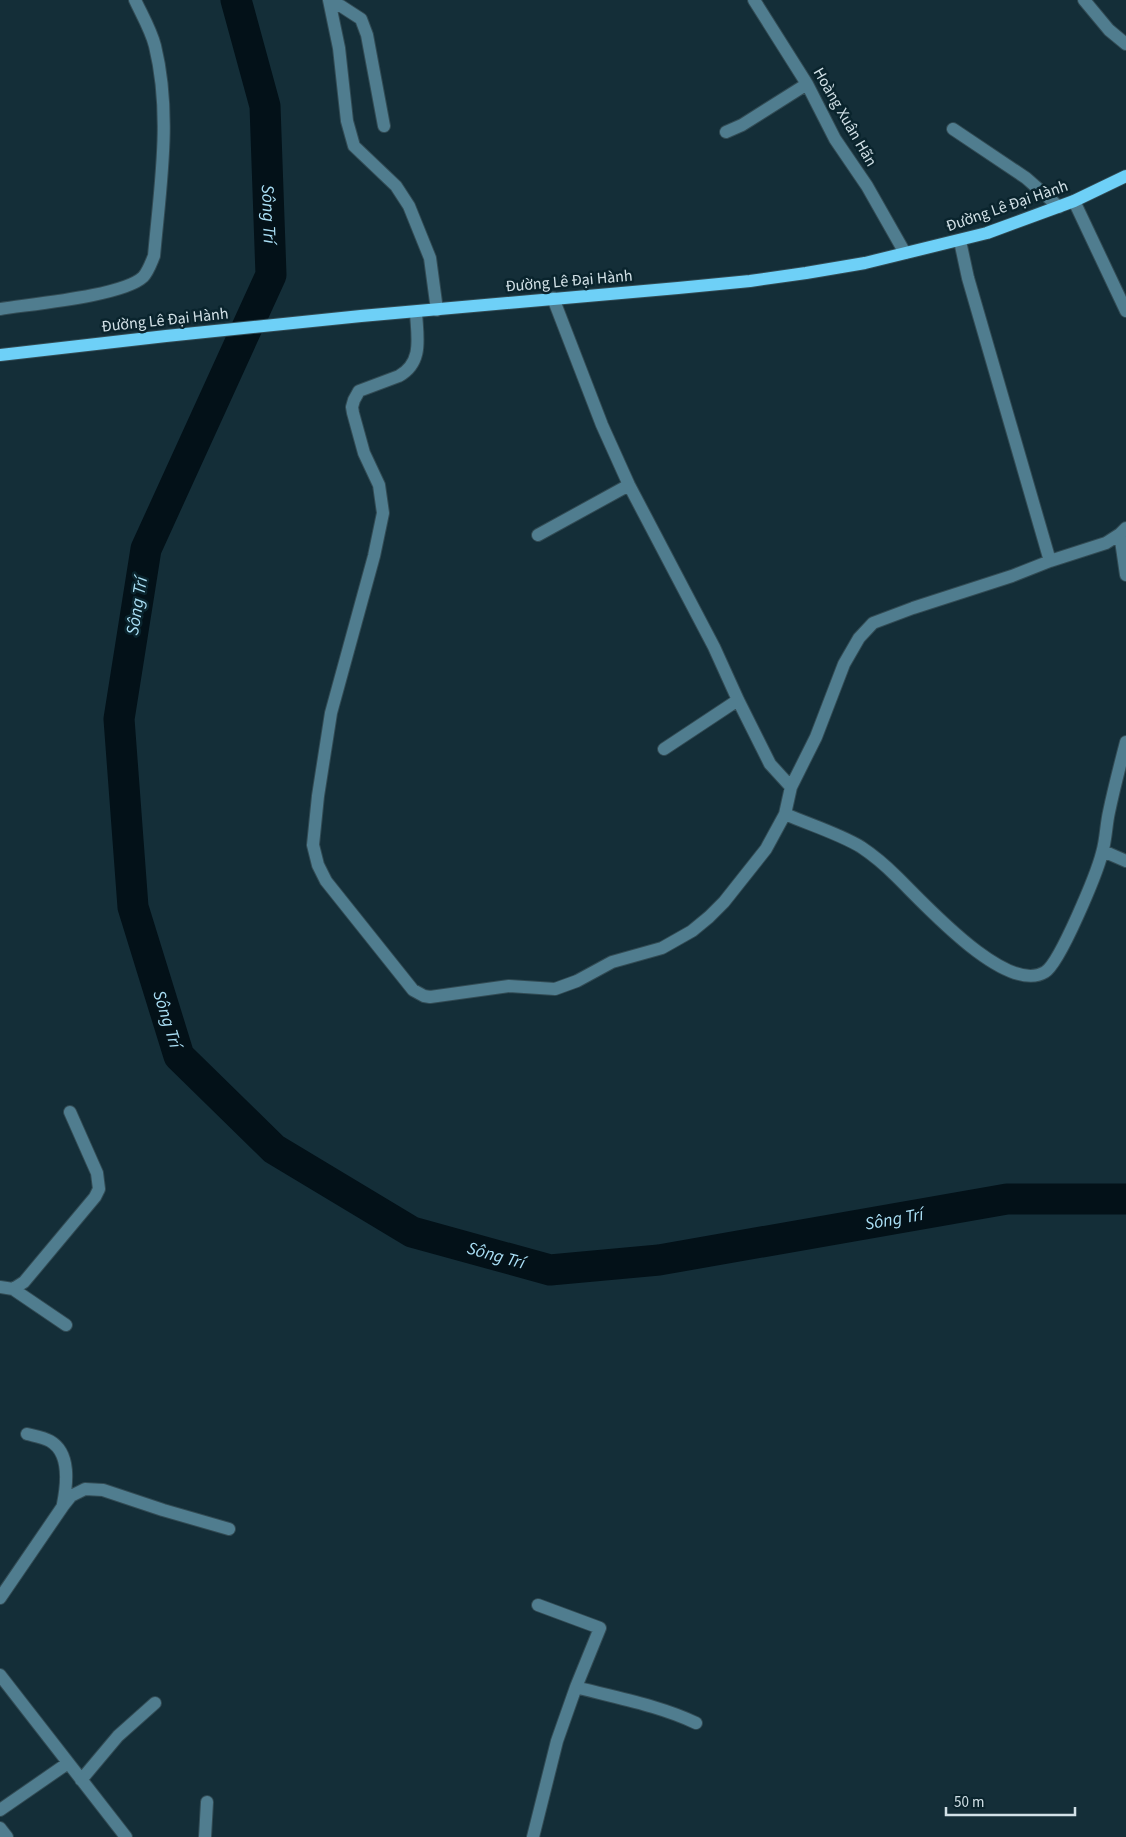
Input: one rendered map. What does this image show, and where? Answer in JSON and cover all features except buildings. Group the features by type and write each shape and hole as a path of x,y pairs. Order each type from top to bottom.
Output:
{"main road":[{"name":"Đường Lê Đại Hành","path":"0,355 361,316 750,281 865,263 988,233 1074,201 1126,176"}],"street":[{"path":"0,309 113,292 134,283 144,276 151,265 154,256 165,122 162,82 155,45 150,29 135,0"},
{"name":"Hoàng Xuân Hãn","path":"754,0 807,84 835,139 868,186 905,253"},
{"path":"1084,0 1109,30 1126,44"},
{"path":"330,2 341,6 361,19 367,35 384,126"},
{"path":"330,2 339,48 348,120 354,146 396,186 409,206 430,258 437,310"},
{"path":"726,132 742,125 807,84"},
{"path":"954,129 1026,178 1059,207"},
{"path":"1074,201 1126,311"},
{"path":"960,241 968,278 1050,561"},
{"path":"553,298 602,425 629,485 710,639 770,764 791,787"},
{"path":"416,312 418,350 414,363 405,373 359,391 352,407 364,453 378,485 383,513 374,556 331,713 318,796 313,845 318,865 326,881 413,990 424,996 449,995 510,986 555,988 577,981 612,962 662,948 692,931 709,918 739,885 766,849 785,814 791,787 816,737 844,664 858,638 873,623 1106,543 1123,531"},
{"path":"538,535 629,485"},
{"path":"1123,531 1126,575"},
{"path":"664,749 738,700"},
{"path":"785,814 860,846 895,874 937,918 964,942 988,958 1009,970 1026,976 1040,974 1047,971 1056,959 1068,937 1097,870 1103,851 1109,812 1126,742"},
{"path":"1103,851 1126,861"},
{"path":"13,1289 24,1282 95,1197 99,1189 97,1173 70,1112"},
{"path":"0,1287 13,1289 66,1325"},
{"path":"27,1434 51,1441 62,1455 67,1481 63,1506"},
{"path":"0,1598 63,1506 71,1496 85,1489 103,1490 229,1529"},
{"path":"533,1837 557,1741 600,1628 538,1605"},
{"path":"0,1675 126,1837"},
{"path":"576,1687 631,1701 686,1718 696,1723"},
{"path":"81,1780 118,1736 155,1703"},
{"path":"0,1810 68,1763"},
{"path":"205,1837 208,1802"},
{"path":"0,1828 7,1837"}],"waterway":[{"name":"Sông Trí","path":"236,0 265,106 271,275 146,549 119,719 133,907 179,1056 274,1149 412,1232 550,1270 659,1260 1007,1199 1126,1199"}]}
